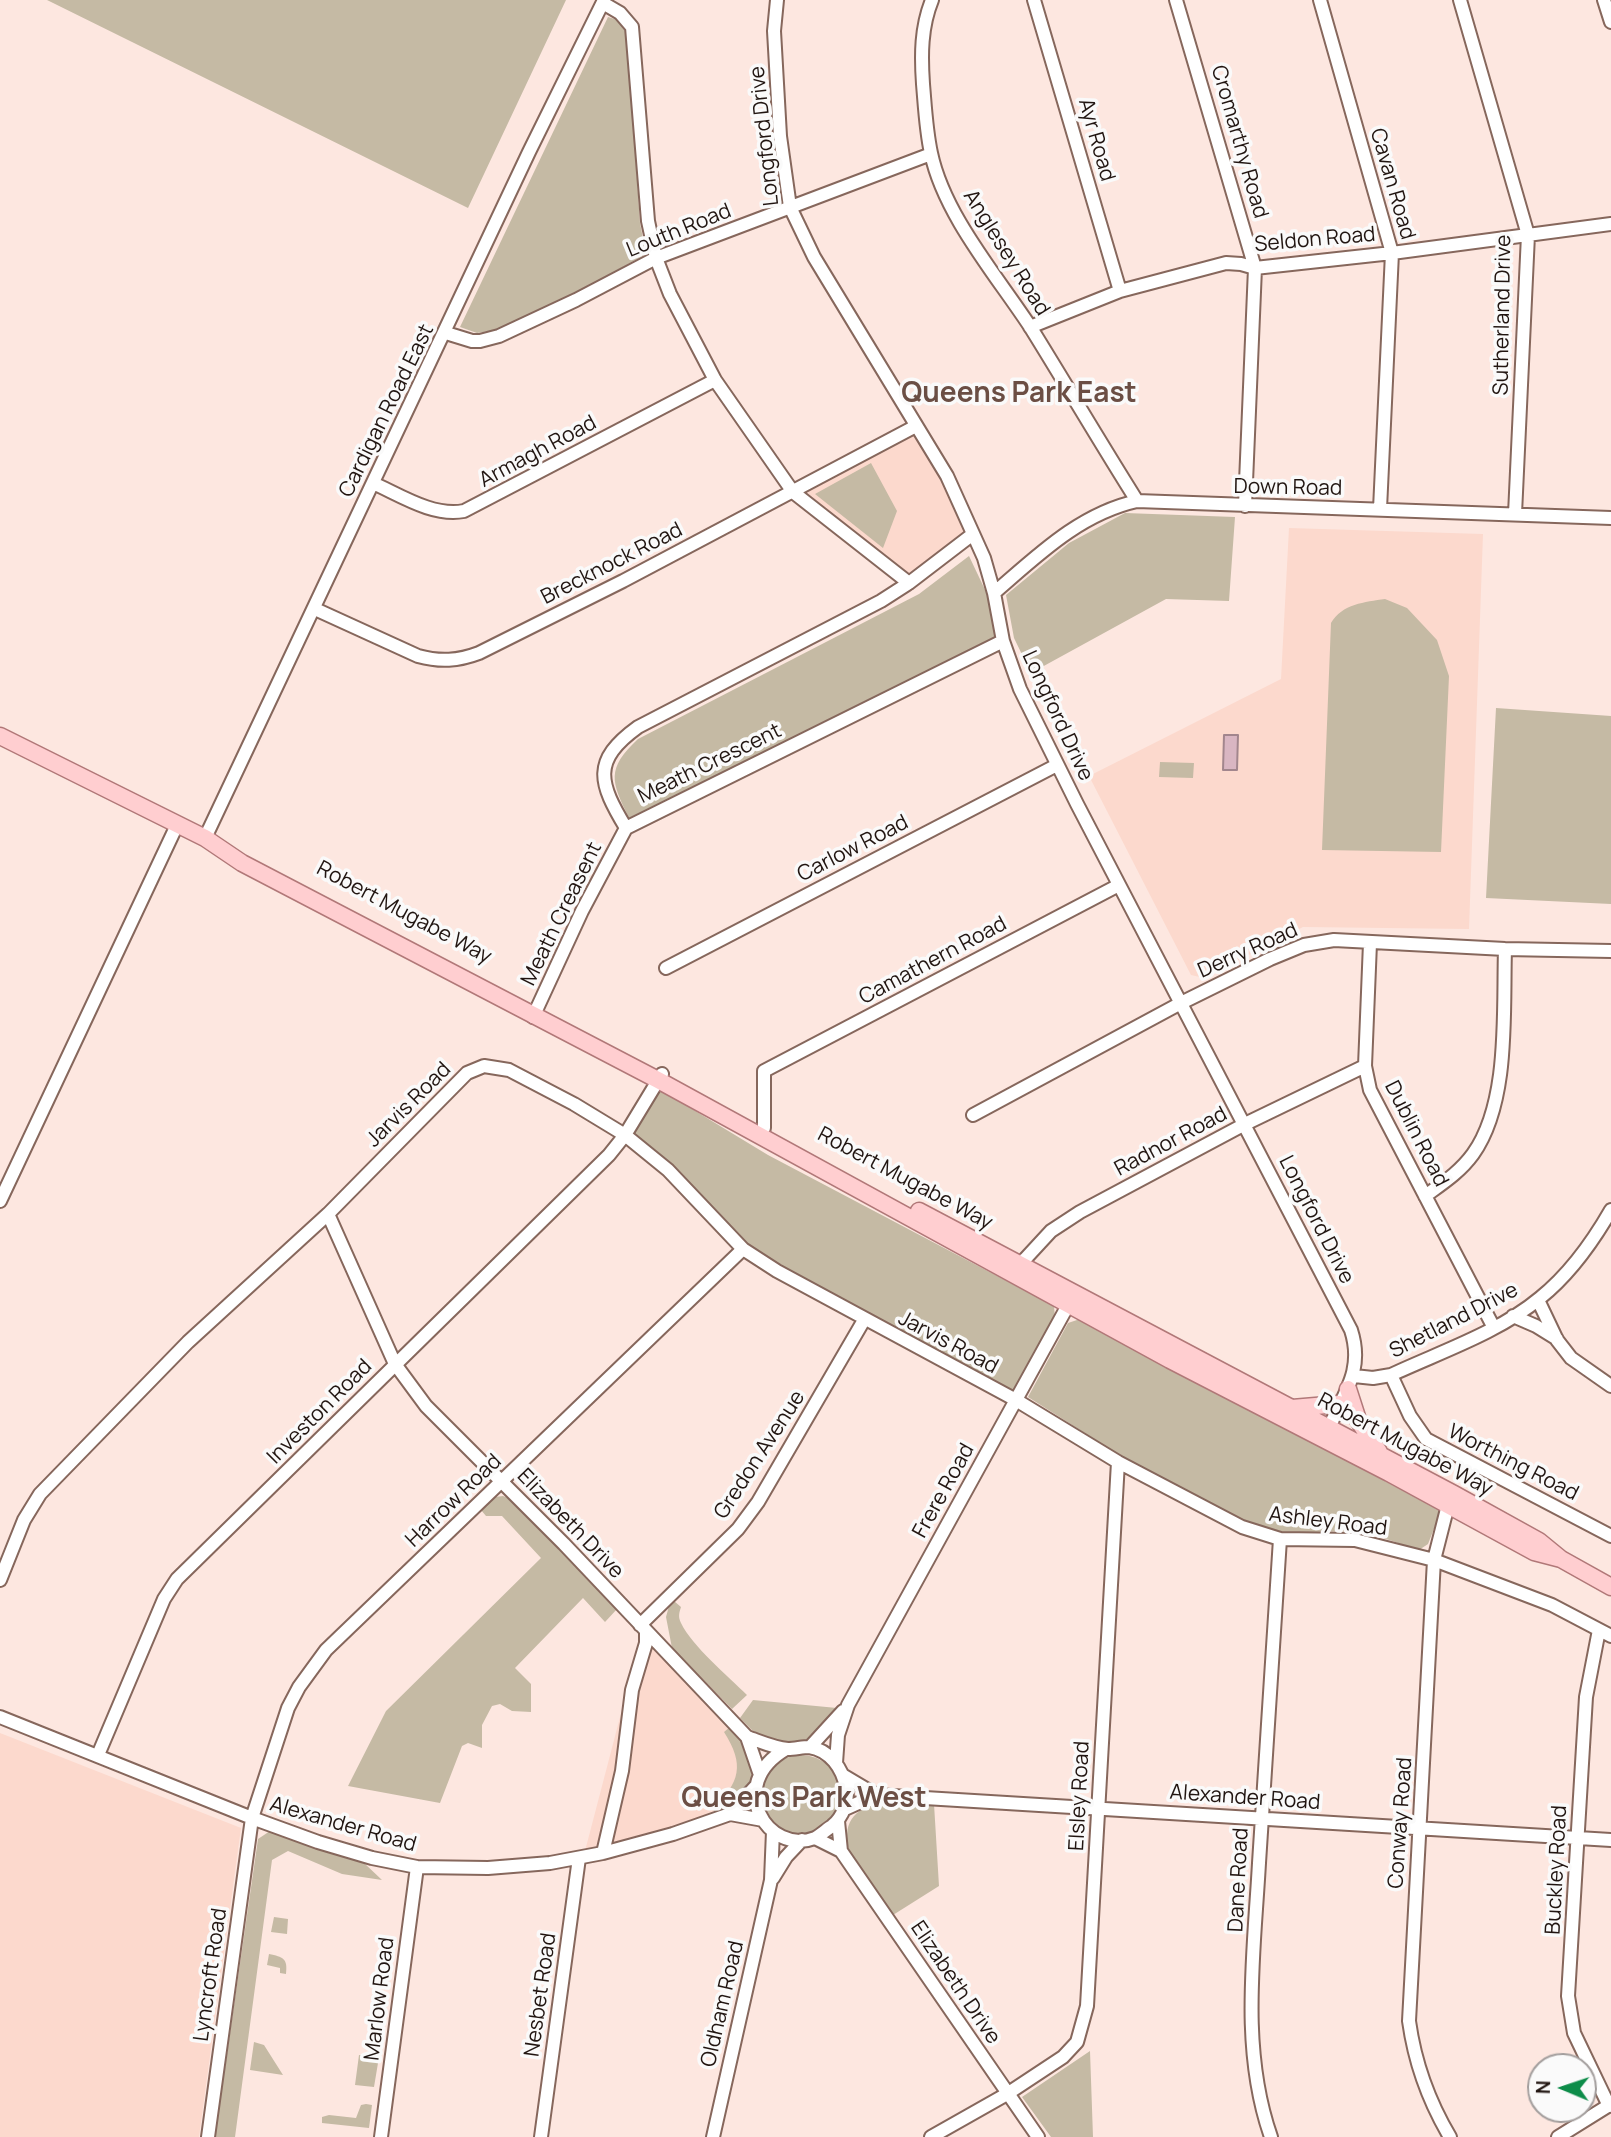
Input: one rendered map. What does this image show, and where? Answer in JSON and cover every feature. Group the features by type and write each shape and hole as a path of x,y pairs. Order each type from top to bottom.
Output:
{"main road":[{"name":"Robert Mugabe Way","path":"0,736 222,848 246,854 298,881 535,1012 1016,1269"},
{"name":"Robert Mugabe Way","path":"660,1077 764,1128 1071,1300 1288,1414 1351,1454 1448,1506 1534,1552 1561,1559"},
{"path":"1351,1383 1358,1420 1382,1455"},
{"path":"1288,1414 1339,1404"},
{"name":"Robert Mugabe Way","path":"1288,1414 1329,1428 1382,1455 1539,1541 1561,1559 1611,1587"}],"street":[{"name":"Longford Drive","path":"778,0 774,31 780,136 790,207 814,257 947,476 973,534 994,593 1003,641 1015,677 1057,765 1351,1330 1357,1360 1351,1383 1329,1428"},
{"name":"Anglesey Road","path":"932,0 924,26 922,60 925,110 932,154 947,194 978,251 1030,327 1137,501"},
{"name":"Ayr Road","path":"1034,0 1120,291"},
{"name":"Cromarthy Road","path":"1176,0 1255,268 1247,406 1245,506"},
{"name":"Cavan Road","path":"1320,0 1392,253 1380,509"},
{"name":"Sutherland Drive","path":"1460,0 1528,236 1515,514"},
{"path":"1604,0 1611,22"},
{"path":"604,2 621,13 632,27 648,221 656,258 670,294 715,380 793,492 909,583"},
{"name":"Cardigan Road East","path":"205,838 529,152 604,2"},
{"name":"Louth Road","path":"446,332 471,341 499,336 656,258 932,154"},
{"name":"Seldon Road","path":"1030,327 1120,291 1226,263 1255,268 1611,224"},
{"name":"Armagh Road","path":"373,484 427,507 444,512 464,511 715,380"},
{"name":"Brecknock Road","path":"315,609 418,656 434,660 465,658 611,587 916,426"},
{"name":"Down Road","path":"994,593 1071,530 1115,506 1137,501 1611,518"},
{"name":"Meath Crescent","path":"973,534 909,583 868,608 681,704 622,739 612,750 606,764 605,790 626,828 1003,641"},
{"name":"Carlow Road","path":"666,968 1057,765"},
{"path":"0,1201 177,825"},
{"name":"Meath Creasent","path":"535,1012 582,911 626,828"},
{"name":"Camathern Road","path":"764,1128 764,1071 1119,885"},
{"name":"Derry Road","path":"973,1115 1181,1003 1304,945 1334,940 1506,949 1611,951"},
{"name":"Dublin Road","path":"1370,943 1364,1066 1376,1103 1494,1328"},
{"path":"1425,1196 1454,1175 1472,1156 1489,1125 1500,1068 1506,949"},
{"name":"Jarvis Road","path":"0,1580 24,1520 40,1494 188,1342 328,1214 467,1073 477,1068 495,1066 509,1070 574,1104 625,1135 668,1170 743,1249 864,1320 1016,1400"},
{"name":"Radnor Road","path":"1016,1269 1051,1231 1080,1212 1245,1124 1364,1066"},
{"name":"Investon Road","path":"98,1755 164,1599 177,1579 609,1155 625,1135 660,1077"},
{"name":"Shetland Drive","path":"1351,1383 1391,1375 1494,1328 1538,1300 1565,1276 1595,1237 1611,1210"},
{"name":"Elizabeth Drive","path":"328,1214 395,1364 426,1406 747,1737 760,1772"},
{"name":"Harrow Road","path":"252,1818 288,1708 326,1650 743,1249"},
{"name":"Frere Road","path":"836,1763 838,1735 848,1706 1071,1300"},
{"path":"1538,1300 1557,1339 1579,1366 1611,1386"},
{"path":"1513,1316 1557,1339"},
{"name":"Gredon Avenue","path":"643,1628 738,1529 758,1502 864,1320"},
{"name":"Worthing Road","path":"1391,1375 1410,1416 1426,1439 1611,1536"},
{"name":"Ashley Road","path":"1016,1400 1118,1462 1242,1527 1280,1539 1354,1540 1434,1560 1552,1605 1605,1633"},
{"path":"1329,1428 1351,1454"},
{"name":"Elsley Road","path":"931,2137 1007,2094 1063,2057 1082,2032 1087,2006 1118,1462"},
{"name":"Conway Road","path":"1448,1506 1434,1560 1409,2021 1413,2050 1423,2083 1450,2137"},
{"name":"Dane Road","path":"1270,2137 1258,2095 1251,2036 1280,1539"},
{"path":"603,1853 622,1771 632,1690 646,1643 643,1628"},
{"name":"Buckley Road","path":"1605,1633 1586,1697 1569,1996 1574,2033 1610,2105"},
{"name":"Frere Road","path":"810,1747 848,1706"},
{"name":"Alexander Road","path":"0,1717 252,1818 351,1852 417,1867 488,1868 603,1853 673,1834 730,1814 755,1787"},
{"name":"Elizabeth Drive","path":"747,1737 786,1749"},
{"path":"810,1747 824,1753 836,1763 844,1776 847,1793 841,1815 809,1839 787,1838 773,1831 763,1820 755,1799 755,1787 760,1772 771,1758 786,1749 810,1747"},
{"name":"Alexander Road","path":"844,1776 876,1795 1611,1840"},
{"name":"Alexander Road","path":"841,1815 876,1795"},
{"name":"Alexander Road","path":"730,1814 763,1820"},
{"name":"Elizabeth Drive","path":"841,1815 841,1851 1038,2137"},
{"name":"Lyncroft Road","path":"208,2137 252,1818"},
{"name":"Oldham Road","path":"713,2137 771,1880 773,1831"},
{"name":"Elizabeth Drive","path":"809,1839 841,1851"},
{"name":"Oldham Road","path":"771,1880 786,1857 809,1839"},
{"name":"Nesbet Road","path":"541,2137 579,1858"},
{"name":"Marlow Road","path":"382,2137 417,1867"},
{"path":"1558,2137 1610,2105"}],"shaded area":[{"path":"47,0 566,0 468,208"},
{"path":"608,17 621,21 627,32 640,223 646,254 573,295 496,330 477,333 460,327"},
{"path":"916,429 971,533 910,580 803,494"},
{"path":"871,463 897,511 883,548 815,494"},
{"path":"1125,513 1235,517 1229,601 1166,599 1031,673 1014,638 1006,595 1069,543"},
{"path":"1289,528 1483,534 1469,929 1303,927 1204,978 1191,975 1089,776 1281,679"},
{"path":"969,556 988,596 995,638 629,818 618,794 616,767 638,739 919,594"},
{"path":"1385,599 1407,608 1437,640 1449,676 1441,852 1322,850 1331,623 1348,608"},
{"path":"1496,708 1611,716 1611,904 1486,898"},
{"path":"1224,735 1238,735 1237,770 1223,770"},
{"path":"1160,762 1194,763 1193,778 1159,777"},
{"path":"659,1089 768,1155 1054,1306 1055,1318 1015,1392 1006,1391 779,1268 745,1246 633,1134"},
{"path":"1080,1319 1441,1511 1428,1544 1419,1550 1359,1533 1283,1532 1261,1529 1121,1456 1028,1397 1068,1323"},
{"path":"503,1496 513,1500 618,1608 605,1622 583,1598 515,1668 531,1684 531,1712 512,1711 500,1704 492,1706 482,1725 482,1748 468,1743 462,1746 440,1803 348,1786 386,1711 541,1558 502,1516 486,1516 481,1510 495,1497"},
{"path":"674,1601 681,1607 680,1621 686,1632 747,1695 732,1709 672,1648 666,1617 669,1606"},
{"path":"642,1633 745,1738 757,1772 753,1786 728,1813 585,1851"},
{"path":"753,1700 837,1708 807,1740 784,1743 755,1733 740,1718"},
{"path":"730,1727 743,1740 755,1772 750,1787 727,1809 715,1813 713,1809 729,1790 736,1773 735,1754 724,1732"},
{"path":"0,1733 241,1828 199,2137 0,2137"},
{"path":"801,1755 816,1758 829,1767 838,1780 841,1795 838,1810 829,1823 816,1832 801,1835 786,1832 773,1823 764,1810 761,1795 764,1780 773,1767 786,1758"},
{"path":"881,1801 934,1804 939,1886 893,1915 850,1854 847,1834 848,1826 857,1814"},
{"path":"270,1831 363,1862 382,1880 342,1874 288,1851 272,1860 235,2137 215,2137 258,1839"},
{"path":"274,1917 288,1919 287,1934 271,1932"},
{"path":"269,1954 284,1959 286,1974 280,1973 280,1968 267,1965"},
{"path":"254,2042 264,2045 283,2075 250,2070"},
{"path":"1090,2051 1093,2137 1051,2137 1022,2097"},
{"path":"359,2055 379,2057 374,2087 355,2085"},
{"path":"361,2105 372,2105 369,2128 322,2123 322,2117 329,2115 356,2118"}],"district":[{"name":"Queens Park East","path":"1019,394"},
{"name":"Queens Park West","path":"804,1799"}]}
